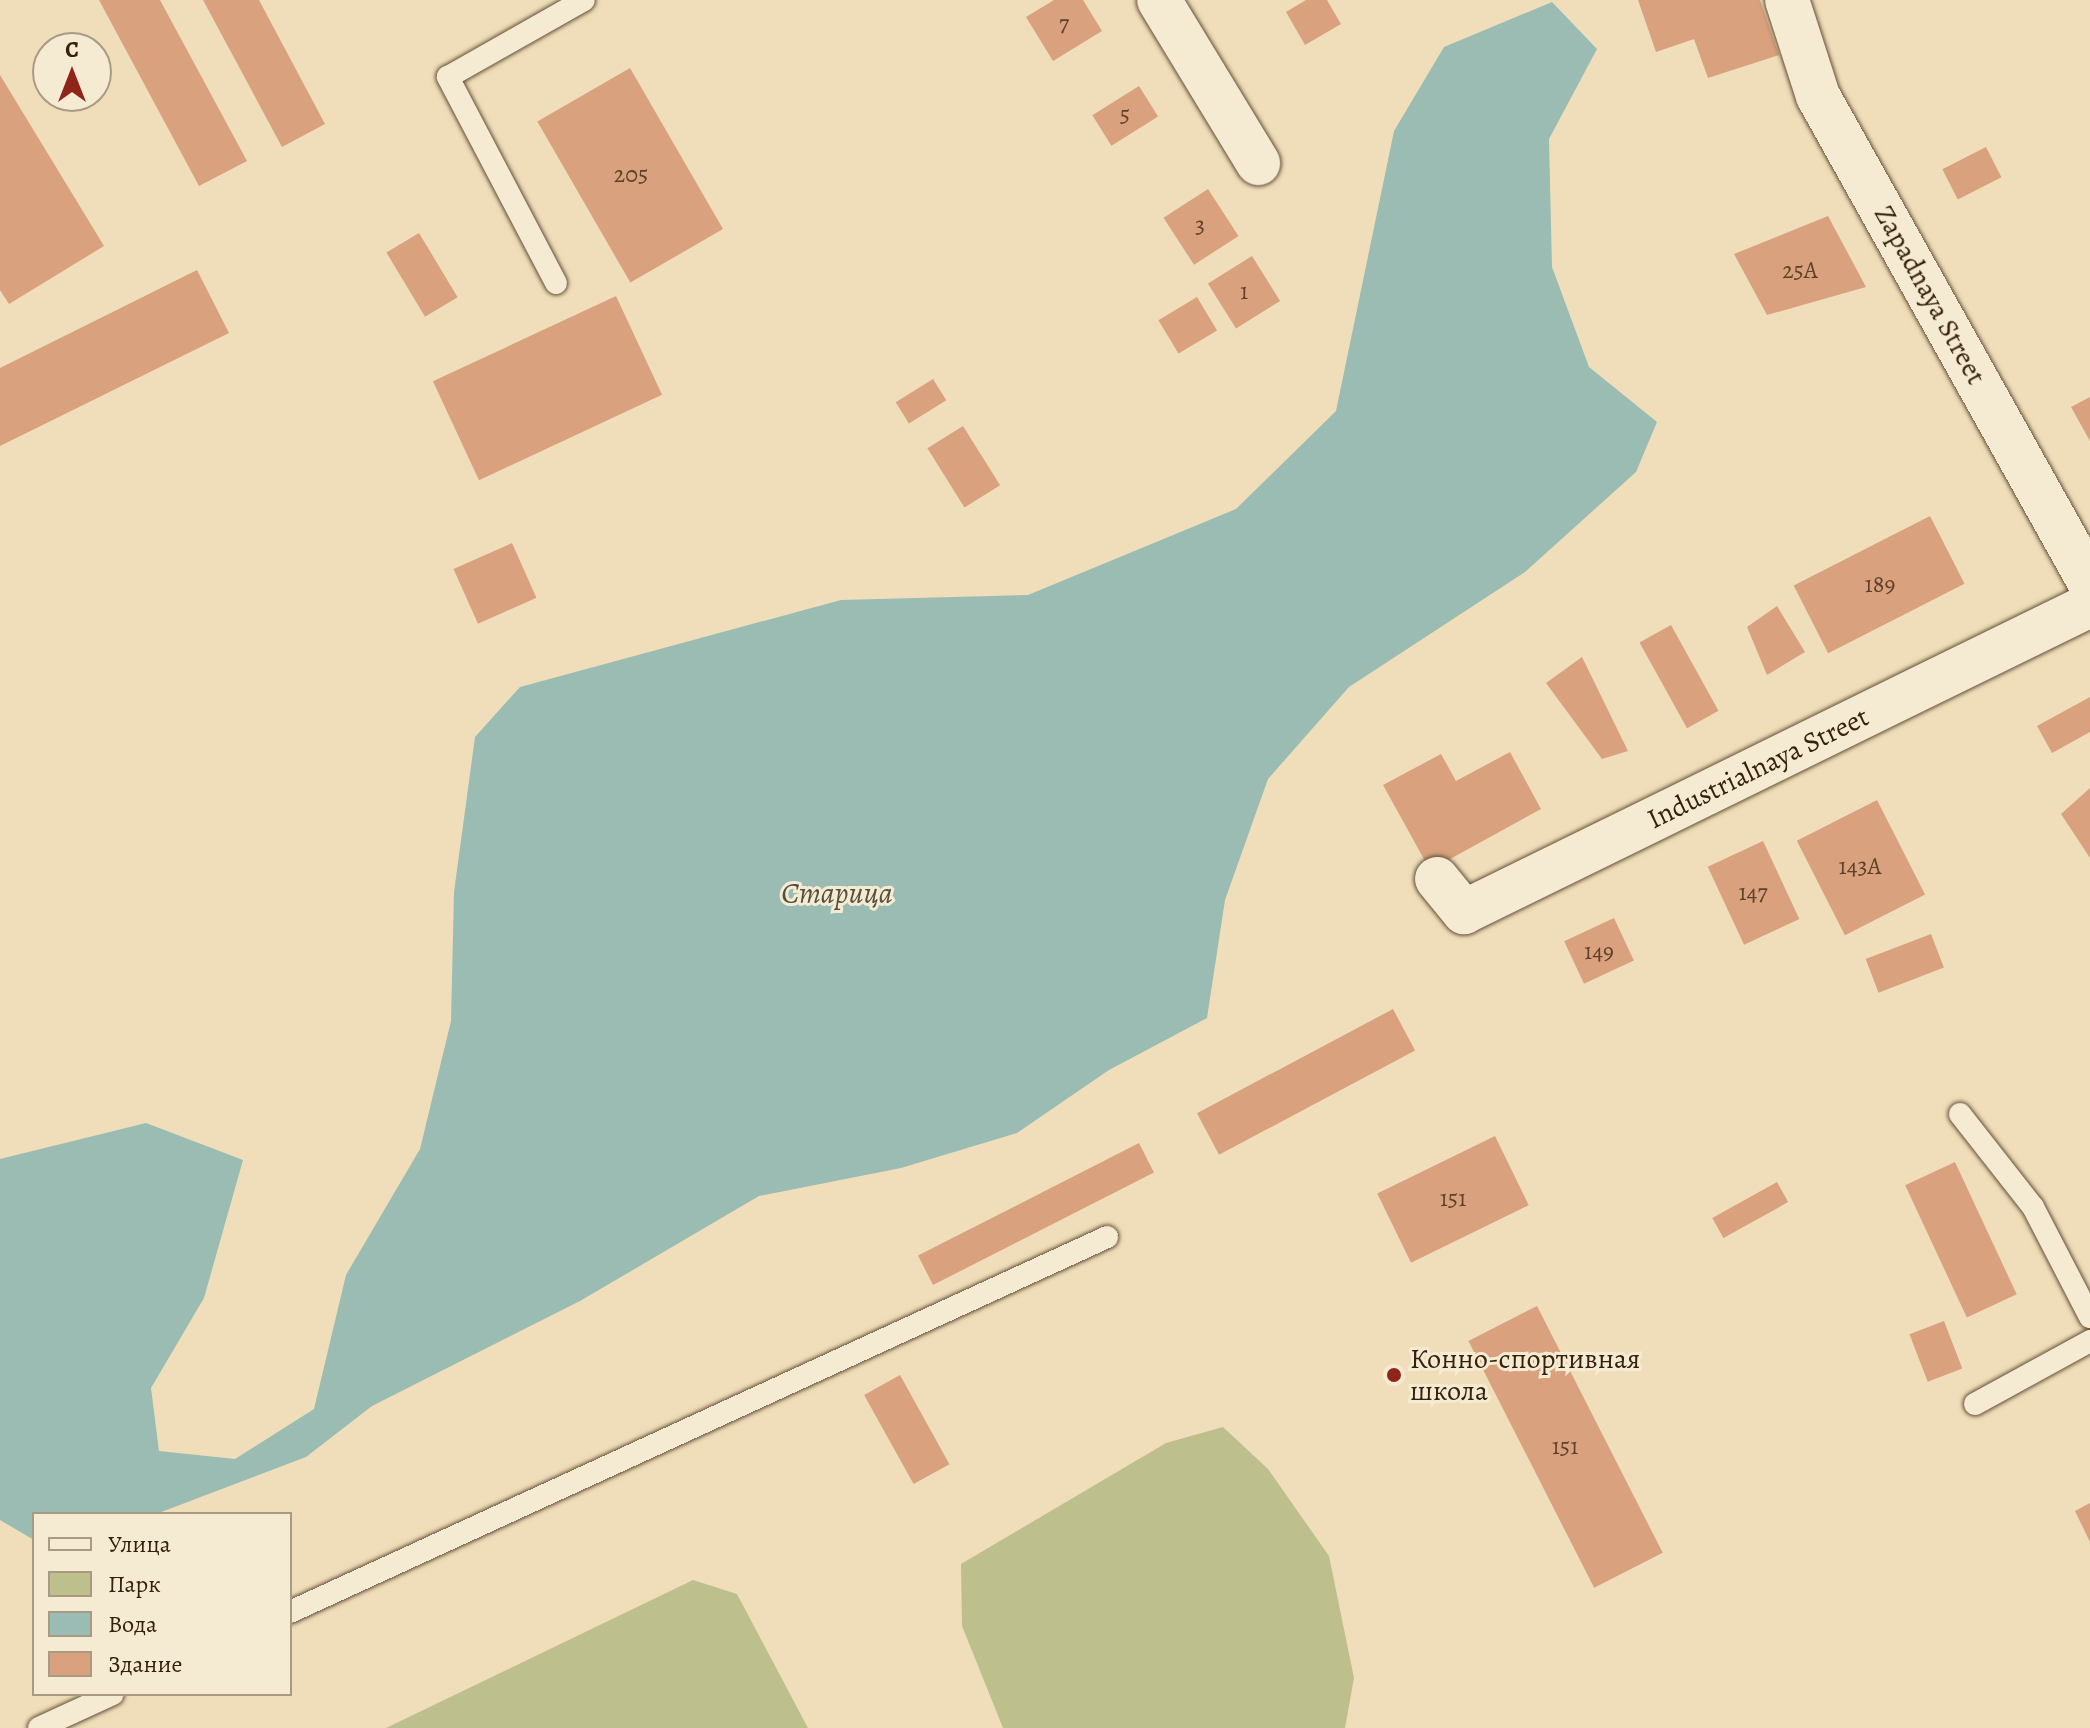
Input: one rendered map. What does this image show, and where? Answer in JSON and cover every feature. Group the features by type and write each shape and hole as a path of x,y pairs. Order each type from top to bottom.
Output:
{"street":[{"path":"1159,0 1258,163"},
{"name":"Zapadnaya Street","path":"1787,0 1818,96 2090,583"},
{"name":"Industrialnaya Street","path":"1437,879 1464,912 2090,605"}],"lane":[{"path":"556,283 448,77 584,0"},
{"path":"1960,1114 2033,1207 2090,1317"},
{"path":"292,1611 1107,1237"},
{"path":"1975,1404 2090,1341"},
{"path":"39,1728 109,1696"}],"green space":[{"path":"1223,1427 1268,1469 1329,1556 1354,1678 1345,1728 1003,1728 962,1626 961,1564 1166,1443"},
{"path":"693,1580 737,1594 808,1728 386,1728"}],"water":[{"name":"Старица","path":"1552,2 1597,49 1549,139 1552,267 1589,367 1657,422 1636,472 1525,572 1349,687 1268,779 1225,900 1207,1018 1109,1070 1017,1133 901,1168 759,1196 580,1301 372,1406 306,1457 161,1512 32,1512 32,1539 0,1520 0,1159 146,1123 243,1160 204,1298 151,1388 159,1451 235,1459 314,1409 346,1275 420,1149 451,1021 454,892 475,737 520,687 841,600 1028,595 1236,509 1336,411 1394,131 1444,47"}],"building":[{"path":"99,0 160,0 247,161 199,186"},
{"path":"203,0 259,0 325,124 282,147"},
{"path":"1054,0 1083,0 1102,31 1053,61 1026,17"},
{"path":"1306,0 1327,0 1341,24 1305,45 1286,12"},
{"path":"1638,0 1760,0 1779,55 1708,78 1694,39 1656,52"},
{"path":"630,68 723,229 630,283 537,122"},
{"path":"0,75 104,246 9,304 0,290"},
{"path":"1139,86 1158,117 1111,146 1092,115"},
{"path":"1986,147 2001,177 1958,200 1942,169"},
{"path":"1208,189 1238,236 1194,265 1164,218"},
{"path":"1828,216 1866,287 1767,315 1734,254"},
{"path":"419,233 458,297 425,317 386,253"},
{"path":"1252,256 1280,301 1236,329 1208,284"},
{"path":"197,270 229,333 0,446 0,368"},
{"path":"616,296 662,395 479,480 433,381"},
{"path":"1197,297 1217,330 1179,354 1158,320"},
{"path":"933,379 946,400 909,424 896,402"},
{"path":"2090,397 2090,441 2071,407"},
{"path":"963,426 1000,485 964,508 927,448"},
{"path":"1930,516 1965,584 1828,653 1794,585"},
{"path":"512,543 536,598 478,624 454,569"},
{"path":"1777,606 1805,652 1767,675 1747,627"},
{"path":"1671,625 1719,711 1687,728 1640,642"},
{"path":"1582,657 1628,751 1602,759 1546,683"},
{"path":"2090,697 2090,732 2052,753 2037,726"},
{"path":"1510,752 1541,809 1430,870 1383,785 1441,754 1456,781"},
{"path":"2090,788 2090,858 2061,814"},
{"path":"1877,800 1925,894 1845,935 1797,841"},
{"path":"1763,841 1799,919 1744,945 1708,867"},
{"path":"1614,918 1634,961 1584,984 1564,941"},
{"path":"1931,934 1944,968 1879,993 1866,959"},
{"path":"1393,1009 1415,1050 1219,1155 1197,1113"},
{"path":"1495,1136 1529,1205 1411,1263 1377,1193"},
{"path":"1139,1143 1154,1172 933,1285 918,1256"},
{"path":"1955,1162 2017,1294 1967,1318 1905,1185"},
{"path":"1777,1182 1788,1202 1723,1238 1712,1218"},
{"path":"1537,1306 1663,1553 1594,1588 1468,1341"},
{"path":"1944,1321 1962,1369 1928,1382 1909,1334"},
{"path":"900,1375 949,1464 914,1484 864,1395"},
{"path":"2090,1503 2090,1542 2075,1511"}],"place":[{"name":"Конно-спортивная школа","path":"1394,1375"}]}
